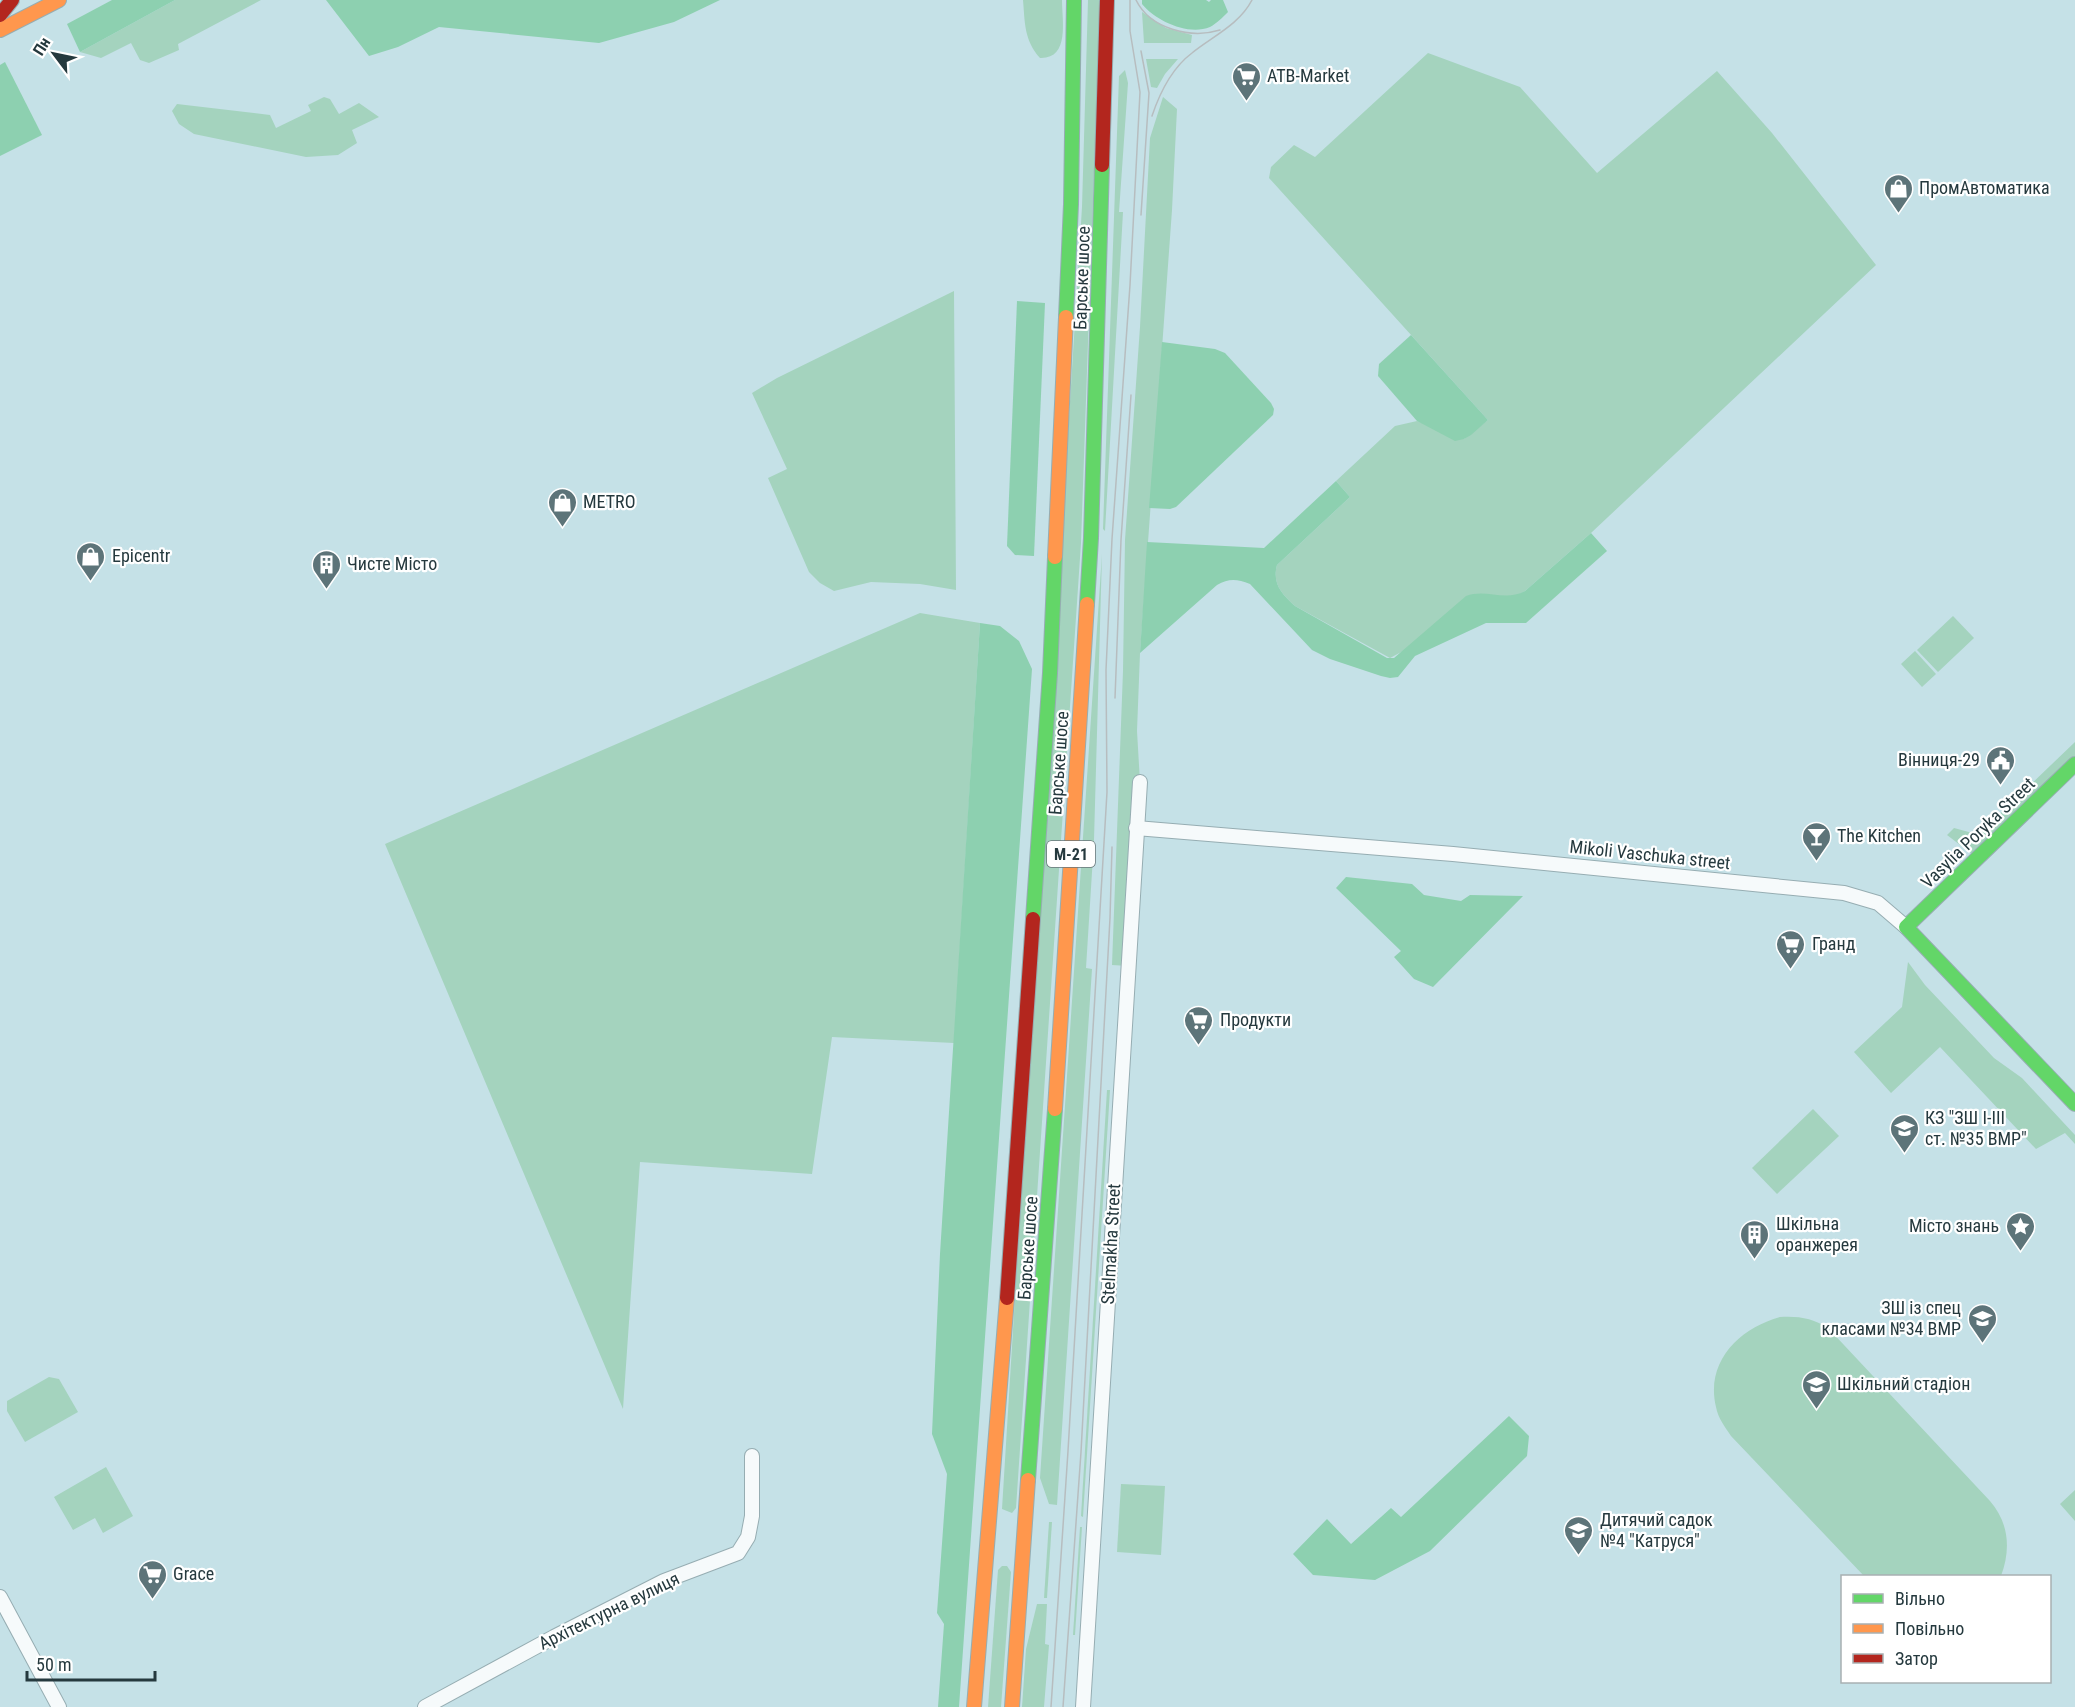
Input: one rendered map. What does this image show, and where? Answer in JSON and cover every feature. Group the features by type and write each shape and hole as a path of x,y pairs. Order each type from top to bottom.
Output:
{"main road":[{"path":"0,15 12,0"},
{"path":"0,30 42,4 59,0"},
{"name":"М-21","path":"974,1707 998,1538 1011,1239 1051,663 1071,204 1074,0"},
{"name":"Барське шосе","path":"1012,1707 1056,1107 1091,538 1107,0"},
{"name":"Vasylia Poryka Street","path":"1906,927 2075,764"},
{"name":"Mikoli Vaschuka street","path":"1906,927 2075,1104"},
{"path":"998,1538 1025,1539"}],"street":[{"name":"Stelmakha Street","path":"1083,1707 1140,782"},
{"name":"Mikoli Vaschuka street","path":"1136,828 1442,853 1844,893 1878,903 1906,927"},
{"name":"Архітектурна вулиця","path":"425,1707 664,1581 738,1553 748,1537 752,1516 752,1456"},
{"path":"0,1597 59,1707"}],"green space":[{"path":"112,0 175,0 80,52 67,24"},
{"path":"175,0 261,0 178,44 179,50 149,63 140,60 131,43 101,58 80,52"},
{"path":"326,0 720,0 674,22 599,43 439,27 398,47 369,56"},
{"path":"1023,0 1062,0 1062,37 1060,46 1050,57 1040,58 1031,45 1026,31"},
{"path":"1088,0 1100,0 1081,543 1016,1508 1012,1513 1002,1509 1082,207"},
{"path":"1142,0 1206,0 1209,2 1223,0 1228,12 1210,27 1192,30 1173,25 1155,16 1142,4"},
{"path":"1142,12 1166,28 1192,35 1191,43 1144,43"},
{"path":"1428,53 1520,87 1597,173 1717,71 1772,133 1876,265 1591,533 1525,591 1516,596 1507,596 1390,658 1295,606 1279,588 1276,578 1277,565 1350,497 1336,481 1395,426 1417,421 1464,439 1488,420 1269,178 1271,167 1294,145 1315,157"},
{"path":"1146,59 1178,59 1157,88 1151,87"},
{"path":"5,62 42,135 0,156 0,65"},
{"path":"1125,70 1128,83 1119,212 1123,212 1105,531 1103,529 1119,76"},
{"path":"324,97 330,99 339,114 359,103 379,117 352,130 357,143 338,155 306,157 194,134 179,124 172,111 177,104 270,115 276,128 311,111 308,105"},
{"path":"1163,97 1177,109 1172,210 1140,653 1137,731 1140,782 1128,966 1112,965 1123,671 1125,540 1150,138"},
{"path":"954,291 956,590 920,584 871,582 834,591 820,583 809,572 768,478 787,469 752,393 777,378"},
{"path":"1017,301 1045,303 1034,556 1015,555 1007,546"},
{"path":"1411,335 1488,420 1464,439 1455,441 1417,421 1378,376 1379,364"},
{"path":"1162,342 1215,349 1225,353 1274,409 1273,415 1176,507 1170,509 1149,508"},
{"path":"1336,481 1350,497 1277,565 1277,583 1282,593 1295,606 1387,658 1394,658 1466,596 1481,593 1510,595 1525,591 1591,533 1607,551 1526,623 1486,623 1415,656 1398,677 1381,676 1330,659 1312,650 1250,584 1237,580 1225,581 1217,585 1140,653 1147,542 1264,548"},
{"path":"1102,554 1094,840 1086,968 1092,969 1057,1505 1049,1504 1040,1478"},
{"path":"920,613 980,623 954,1043 832,1037 812,1174 640,1162 623,1409 385,844"},
{"path":"1953,616 1974,638 1938,672 1917,650"},
{"path":"980,623 1000,626 1019,641 1032,669 959,1707 938,1707 944,1624 937,1613 947,1474 932,1434 940,1254"},
{"path":"1915,651 1936,674 1922,687 1901,664"},
{"path":"2075,742 2075,764 1972,854 1947,835 1954,828 1980,833"},
{"path":"1346,877 1412,884 1424,895 1461,901 1470,895 1523,896 1433,987 1414,979 1394,957 1401,951 1336,888"},
{"path":"1908,962 1925,985 1994,1058 2022,1078 2075,1135 2075,1144 2065,1133 2036,1149 1940,1047 1891,1093 1854,1052 1902,1007"},
{"path":"1107,1090 1110,1090 1083,1517 1081,1516"},
{"path":"1813,1109 1839,1136 1777,1194 1752,1168"},
{"name":"Шкільний стадіон","path":"1780,1317 1806,1318 1829,1329 1990,1501 2001,1518 2006,1537 2006,1556 2001,1575 1863,1575 1731,1436 1720,1419 1716,1407 1714,1390 1716,1375 1721,1361 1739,1338 1765,1322"},
{"path":"49,1377 59,1379 78,1412 25,1442 7,1411 7,1401"},
{"path":"1509,1416 1529,1436 1527,1456 1430,1551 1375,1580 1313,1575 1293,1554 1327,1519 1351,1544 1391,1508 1401,1517"},
{"path":"106,1467 133,1516 103,1533 95,1518 73,1530 54,1497"},
{"path":"1121,1484 1165,1486 1161,1555 1117,1552"},
{"path":"2075,1490 2075,1521 2060,1504"},
{"path":"1049,1522 1052,1522 1047,1598 1044,1598"},
{"path":"1080,1527 1082,1527 1075,1635 1073,1635"},
{"path":"1002,1566 1007,1566 1011,1572 1001,1707 988,1707 998,1570"},
{"path":"1037,1604 1047,1604 1045,1644 1049,1645 1044,1707 1022,1707 1026,1649"}],"tram line":[{"path":"1051,1707 1107,792 1106,670 1112,539 1130,285 1140,92 1130,31 1130,0"},
{"path":"1136,0 1151,18 1172,29 1197,33 1220,30"},
{"path":"1152,116 1163,89 1178,66 1233,23 1247,9 1252,0"},
{"path":"1141,51 1149,93 1141,215"},
{"path":"1115,698 1121,540 1131,395"},
{"path":"1063,1707 1081,1452 1112,847"}],"traffic: fast":[{"path":"1066,317 1071,204 1074,0"},
{"path":"1087,604 1102,165"},
{"path":"1033,919 1050,673 1055,557"},
{"path":"2075,764 1906,927 2075,1104"},
{"path":"1028,1480 1055,1109"}],"traffic: slow":[{"path":"0,30 59,0"},
{"path":"1055,557 1066,317"},
{"path":"1055,1109 1087,604"},
{"path":"974,1707 1007,1298"},
{"path":"1012,1707 1028,1480"}],"traffic: jam":[{"path":"0,15 12,0"},
{"path":"1102,165 1107,0"},
{"path":"1007,1298 1033,919"}],"place":[{"name":"ATB-Market","path":"1246,102"},
{"name":"ПромАвтоматика","path":"1898,214"},
{"name":"METRO","path":"562,528"},
{"name":"Epicentr","path":"91,582"},
{"name":"Чисте Місто","path":"326,590"},
{"name":"Вінниця-29","path":"2001,786"},
{"name":"The Kitchen","path":"1816,862"},
{"name":"Гранд","path":"1791,970"},
{"name":"Продукти","path":"1199,1046"},
{"name":"КЗ \"ЗШ І-ІІІ ст. №35 ВМР\"","path":"1904,1154"},
{"name":"Місто знань","path":"2020,1252"},
{"name":"Шкільна оранжерея","path":"1755,1260"},
{"name":"ЗШ із спец класами №34 ВМР","path":"1982,1344"},
{"name":"Шкільний стадіон","path":"1816,1410"},
{"name":"Дитячий садок №4 \"Катруся\"","path":"1579,1556"},
{"name":"Grace","path":"152,1600"}]}
